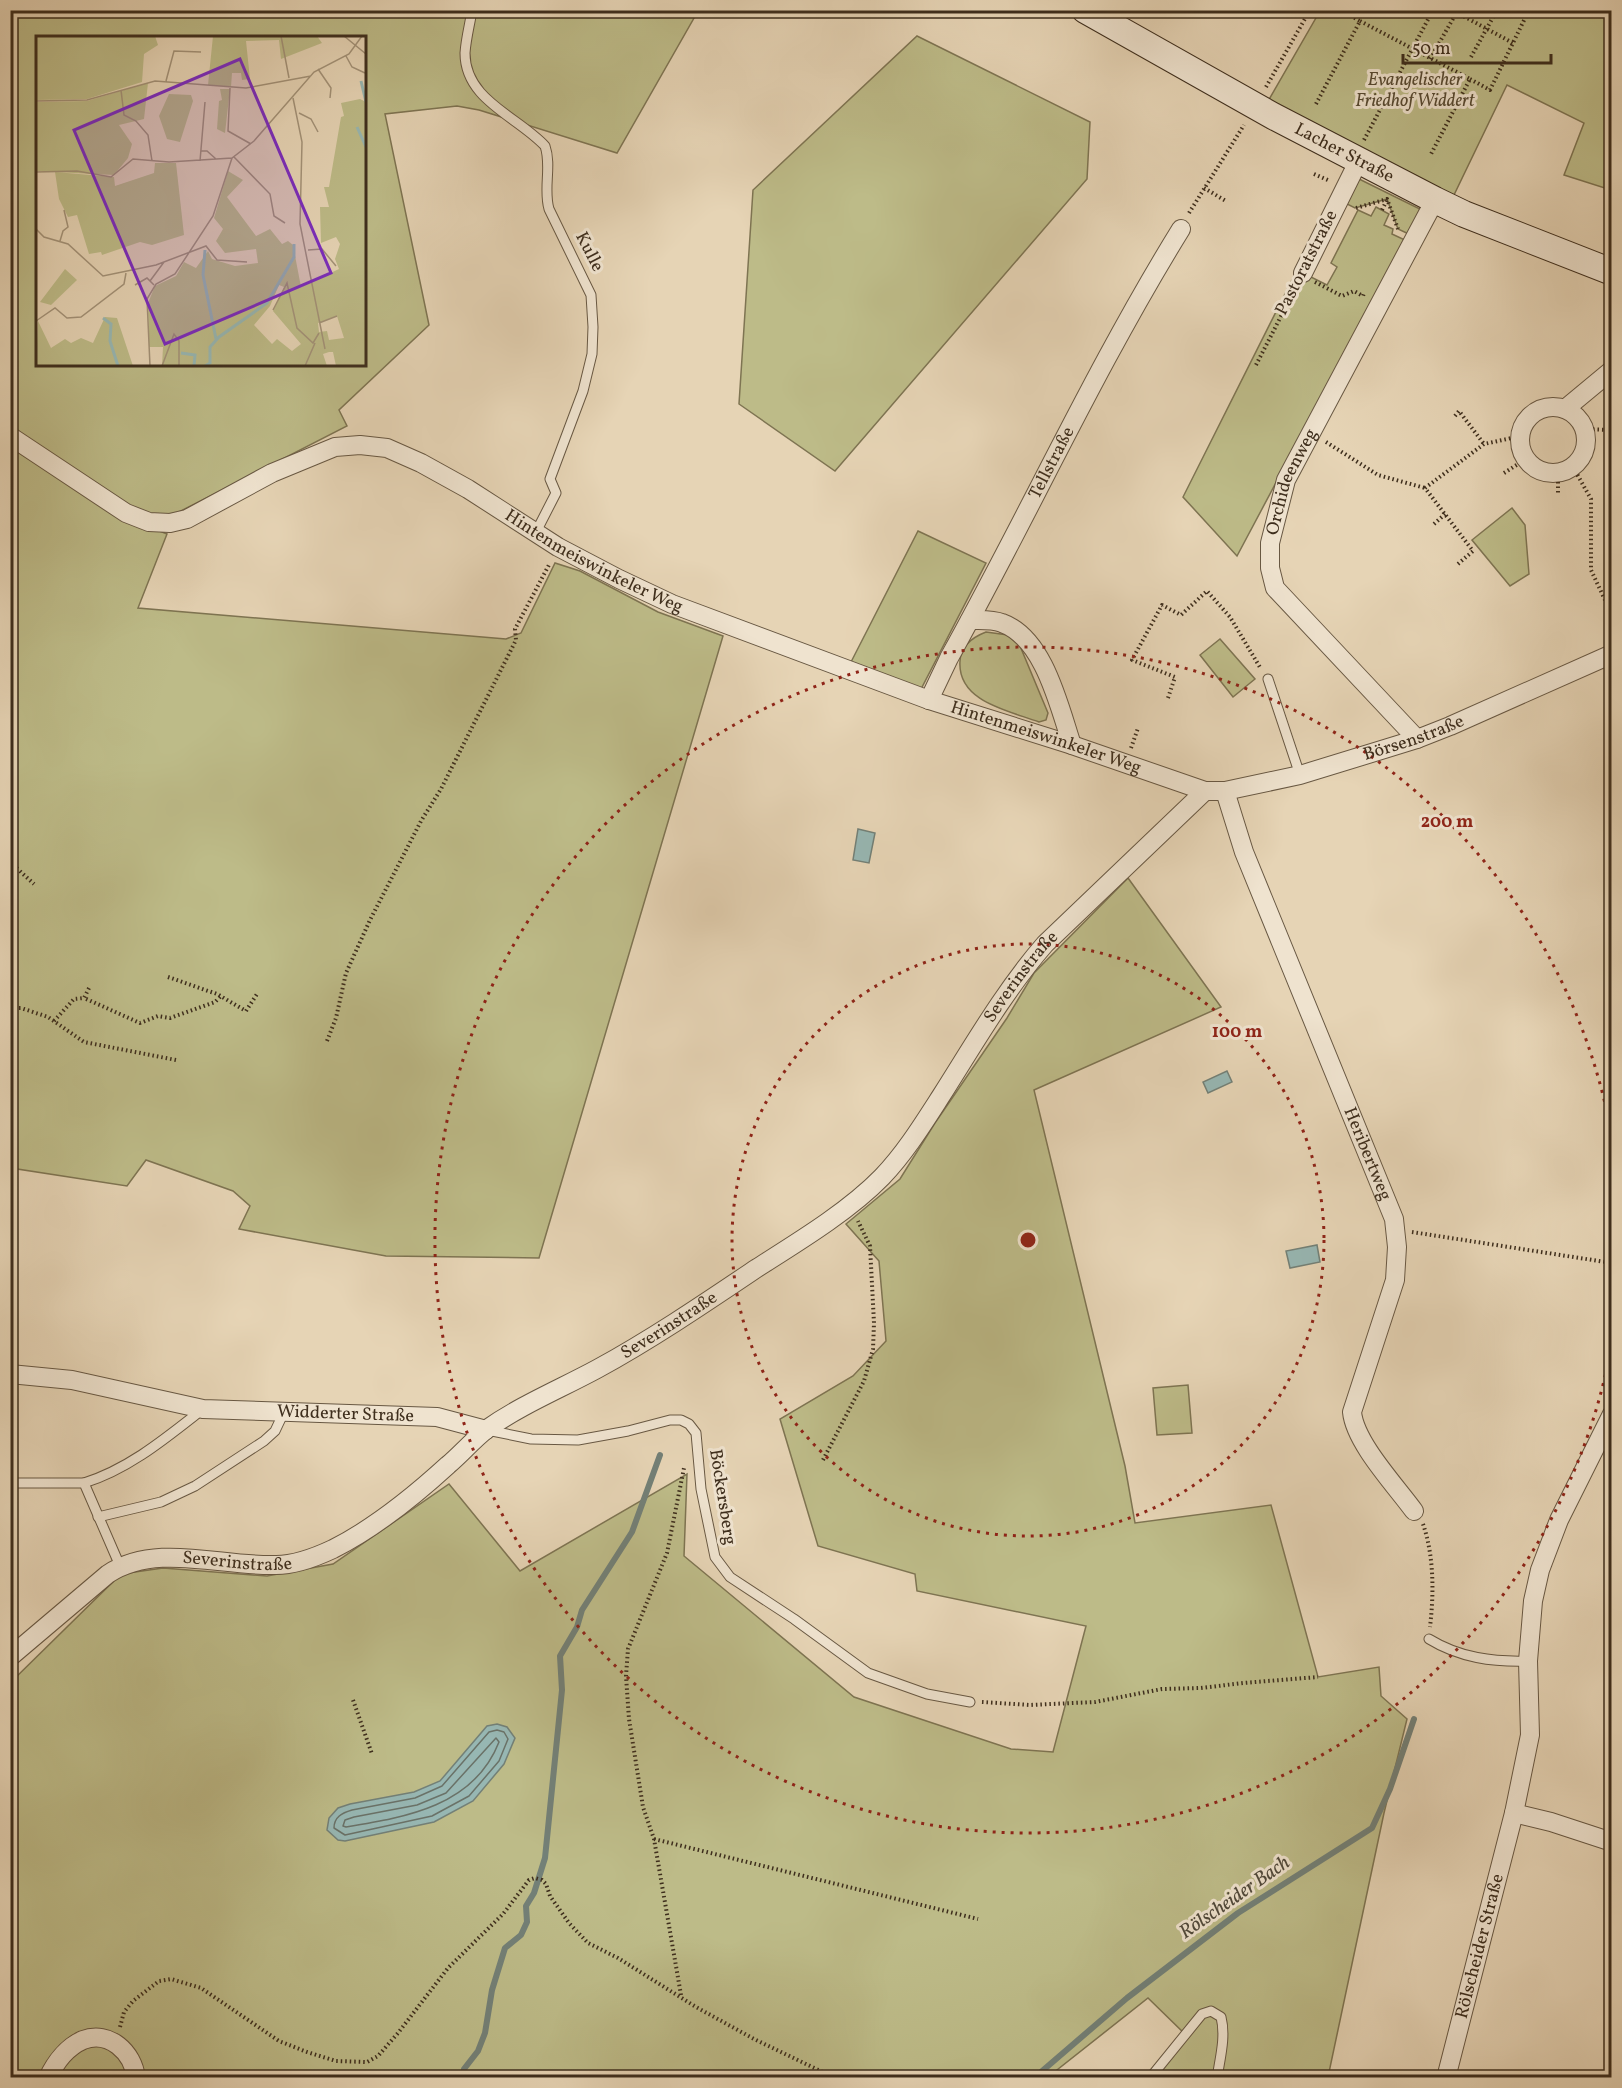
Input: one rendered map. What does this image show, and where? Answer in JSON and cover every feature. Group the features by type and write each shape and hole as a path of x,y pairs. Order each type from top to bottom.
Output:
{"street":[{"name":"Lacher Straße","path":"1085,10 1255,106 1435,200 1464,214 1611,272"},
{"name":"Pastoratstraße","path":"1302,274 1357,159"},
{"name":"Orchideenweg","path":"1417,739 1279,592 1273,583 1270,557 1271,537 1286,480 1435,200"},
{"name":"Tellstraße","path":"929,700 1096,374 1181,230"},
{"path":"1564,409 1611,370"},
{"path":"1549,407 1564,409 1577,417 1584,429 1585,451 1565,470 1542,471 1526,459 1521,436 1525,423 1540,410 1549,407"},
{"name":"Hintenmeiswinkeler Weg","path":"10,436 113,506 149,522 170,523 187,519 272,473 335,447 360,445 399,452 468,489 558,547 672,604 929,700 1072,745 1205,791"},
{"path":"970,620 1003,623 1029,642 1046,671 1072,745"},
{"name":"Börsenstraße","path":"1205,791 1225,791 1300,775 1417,739 1611,654"},
{"name":"Severinstraße","path":"10,1657 97,1582 120,1566 135,1560 177,1557 232,1564 279,1565 308,1559 332,1550 378,1523 447,1467 486,1430 511,1414 632,1349 849,1206 881,1178 909,1145 1001,1003 1045,944 1205,791"},
{"name":"Heribertweg","path":"1225,791 1244,852 1391,1210 1396,1230 1397,1266 1391,1297 1352,1412 1353,1422 1361,1439 1414,1511"},
{"name":"Widderter Straße","path":"10,1374 72,1380 203,1409 437,1417 486,1430"},
{"name":"Rölscheider Straße","path":"1446,2078 1514,1813 1530,1735 1528,1661 1533,1601 1548,1545 1558,1520 1611,1414"},
{"path":"1514,1813 1551,1822 1611,1842"},
{"path":"48,2078 62,2056 72,2046 83,2040 102,2038 113,2042 126,2052 136,2078"}],"lane":[{"name":"Kulle","path":"472,10 465,55 471,77 482,96 545,146 549,209 588,286 593,301 592,354 583,391 550,479 556,493 536,532"},
{"path":"1268,680 1300,775"},
{"path":"10,1483 84,1484 118,1470 162,1441 203,1409"},
{"path":"98,1517 161,1502 195,1486 264,1441 275,1431 284,1413"},
{"name":"Böckersberg","path":"486,1430 531,1439 578,1440 628,1431 670,1420 681,1420 689,1424 696,1433 701,1489 715,1557 730,1577 794,1619 868,1673 927,1694 970,1702"},
{"path":"84,1484 120,1566"},
{"path":"1429,1639 1447,1649 1488,1661 1528,1661"},
{"path":"1150,2078 1202,2014 1211,2011 1221,2017 1222,2024 1217,2078"}],"path":[{"path":"1181,230 1310,10"},
{"path":"1340,10 1490,90 1529,10"},
{"path":"1357,159 1433,10"},
{"path":"1471,57 1497,10"},
{"path":"1430,58 1456,11 1513,43"},
{"path":"1316,104 1360,21"},
{"path":"1430,156 1470,79"},
{"path":"1204,188 1226,201"},
{"path":"1339,200 1355,208 1388,196"},
{"path":"1382,210 1388,196"},
{"path":"1388,196 1398,228 1415,237"},
{"path":"1302,274 1342,296 1354,291 1363,296"},
{"name":"Pastoratstraße","path":"1256,365 1302,274"},
{"path":"1455,416 1459,411 1484,444"},
{"path":"1584,429 1611,430"},
{"path":"1312,433 1378,475 1425,488 1473,551 1458,564"},
{"path":"1425,488 1484,444 1521,436"},
{"path":"1504,473 1526,459"},
{"path":"1558,493 1565,470"},
{"path":"1565,470 1591,499 1591,570 1611,615"},
{"path":"1434,524 1445,514"},
{"path":"327,1041 336,1018 346,973 377,905 441,789 516,640 515,629 558,547"},
{"path":"1168,698 1175,677 1132,660 1162,605 1181,615 1207,591 1230,617 1268,680"},
{"path":"10,862 34,884"},
{"path":"168,977 221,996 246,1011 256,994"},
{"path":"84,999 89,988"},
{"path":"54,1022 74,999 84,999 140,1023 158,1016 170,1018 215,1002 221,996"},
{"path":"10,1008 35,1013 54,1022 84,1042 176,1060"},
{"path":"823,1460 864,1381 871,1361 874,1339 870,1246 849,1206"},
{"path":"1396,1230 1611,1263"},
{"path":"681,1996 654,1839 646,1818 629,1719 627,1658 631,1640 667,1553 679,1488 688,1452 696,1433"},
{"path":"1414,1511 1424,1525 1430,1546 1432,1605 1429,1639"},
{"path":"970,1702 1030,1704 1095,1702 1162,1689 1193,1689 1318,1677"},
{"path":"353,1700 372,1754"},
{"path":"654,1839 978,1919"},
{"path":"113,2042 124,2012 133,2001 159,1981 171,1979 201,1988 279,2041 336,2061 367,2062 378,2056 448,1968 503,1914 531,1879 539,1878 546,1884 550,1896 569,1923 588,1943 618,1958 754,2039 835,2078"}],"green space":[{"path":"10,11 698,11 617,153 479,110 457,106 385,114 429,325 339,410 347,426 171,516 155,516 131,508 11,426"},
{"name":"Evangelischer Friedhof Widdert","path":"1320,11 1611,11 1611,190 1564,175 1584,123 1507,85 1453,197 1267,103"},
{"path":"917,36 1090,122 1087,179 835,471 739,404 753,190"},
{"path":"1351,175 1428,213 1415,237 1398,229 1387,199 1355,208 1339,200"},
{"path":"1376,207 1389,214 1384,225 1393,229 1392,234 1405,240 1237,556 1183,497 1297,270 1327,285 1337,267 1331,263 1358,210 1371,216"},
{"path":"10,447 111,511 167,534 138,608 506,639 521,633 555,563 580,571 658,612 723,636 539,1258 386,1256 239,1229 250,1206 233,1191 146,1160 127,1186 11,1168"},
{"path":"1512,508 1525,525 1529,574 1510,586 1472,540"},
{"path":"918,531 986,563 920,691 851,662"},
{"path":"986,632 1008,635 1020,646 1048,713 1046,720 1039,722 1000,709 987,703 967,686 961,675 961,655 968,642"},
{"path":"1220,639 1255,679 1233,697 1200,655"},
{"path":"1128,878 1221,1007 1034,1090 1125,1466 1135,1523 1271,1505 1318,1677 1379,1667 1381,1696 1407,1719 1384,1813 1328,2077 1145,2077 1188,2037 1148,1998 1048,2077 11,2078 10,1683 121,1574 163,1568 267,1576 333,1564 449,1484 520,1571 687,1474 684,1556 854,1697 1011,1749 1053,1752 1086,1626 917,1591 915,1574 818,1546 780,1419 853,1376 886,1341 879,1261 846,1224 900,1179 935,1123 1007,1018 1034,973"},
{"path":"1188,1385 1192,1433 1157,1435 1153,1388"}],"water":[{"path":"858,829 875,833 869,863 853,860"},
{"path":"1227,1071 1232,1082 1208,1093 1203,1082"},
{"path":"1317,1245 1320,1262 1290,1268 1286,1251"},
{"path":"497,1724 507,1727 515,1738 504,1764 473,1801 434,1822 345,1841 338,1840 327,1830 329,1818 338,1808 414,1792 440,1781 487,1726"}],"waterway":[{"path":"462,2078 464,2069 478,2051 485,2033 492,1990 505,1948 521,1935 527,1922 526,1906 534,1893 545,1858 562,1690 560,1656 577,1627 582,1610 632,1532 660,1455"},
{"name":"Rölscheider Bach","path":"1034,2078 1127,1998 1238,1913 1372,1828 1390,1789 1414,1719"}]}
